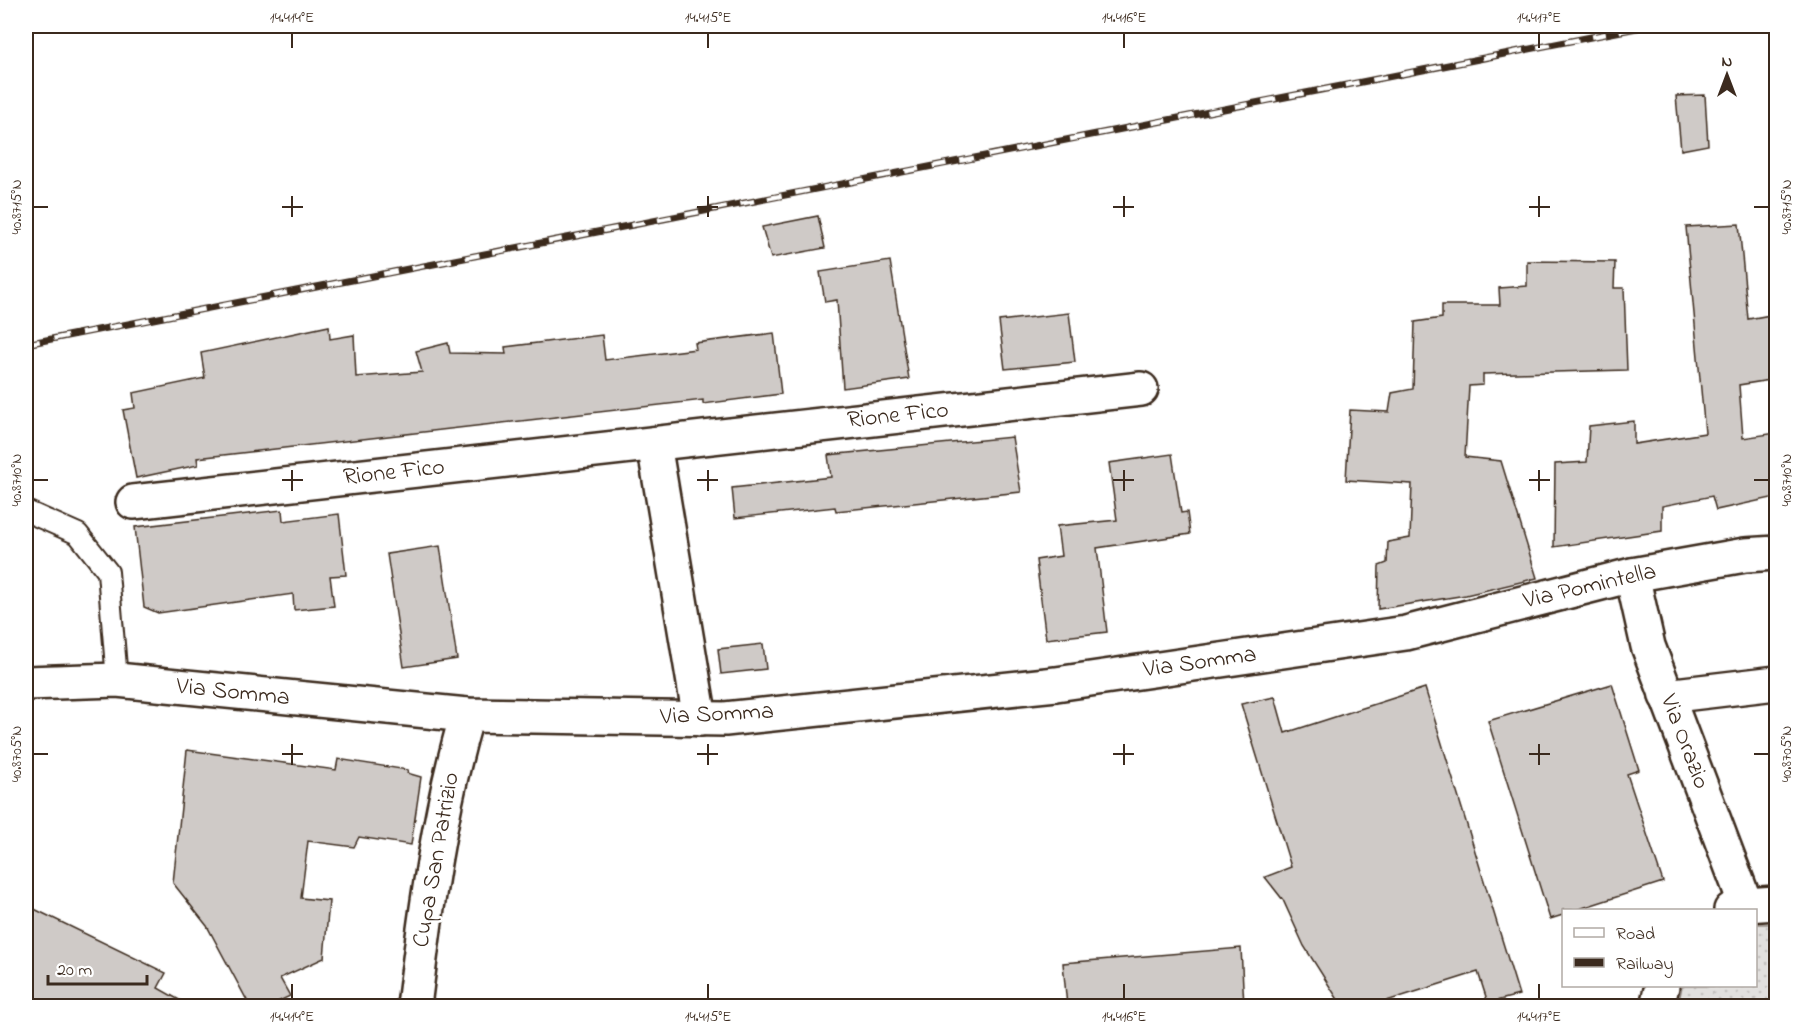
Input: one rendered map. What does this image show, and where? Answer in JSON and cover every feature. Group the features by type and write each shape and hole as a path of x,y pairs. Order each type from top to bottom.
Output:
{"street":[{"name":"Rione Fico","path":"133,502 1142,389"},
{"path":"654,444 700,719"},
{"name":"Via Pomintella","path":"1406,633 1632,575 1745,555 1776,553"},
{"name":"Via Orazio","path":"1632,575 1648,646 1751,906"},
{"name":"Via Somma","path":"26,683 117,680 467,715 725,719 1056,684 1406,633"},
{"path":"1666,696 1776,683"},
{"name":"Cupa San Patrizio","path":"414,1006 424,929 452,765 467,715"},
{"path":"1657,1006 1662,987"}],"lane":[{"path":"26,511 78,534 108,572 117,680"}],"shaded area":[{"path":"1757,924 1776,924 1776,1006 1678,1006 1682,987 1757,987"}],"building":[{"path":"1705,95 1708,145 1681,150 1676,96"},
{"path":"818,216 825,248 771,258 762,227"},
{"path":"1739,224 1748,319 1776,314 1776,379 1739,385 1743,438 1776,433 1776,497 1716,510 1712,496 1662,506 1662,531 1554,547 1555,464 1587,462 1589,426 1634,421 1634,444 1705,433 1686,227"},
{"path":"890,261 909,379 843,388 837,300 825,302 820,272"},
{"path":"1527,261 1615,262 1614,288 1624,288 1627,370 1483,374 1483,385 1469,386 1465,457 1501,461 1537,578 1466,595 1378,609 1379,566 1387,563 1388,542 1410,538 1412,484 1346,480 1350,410 1389,412 1392,393 1413,389 1415,322 1442,318 1442,305 1500,305 1499,288 1527,286"},
{"path":"1069,313 1075,362 1005,369 999,321"},
{"path":"329,326 330,339 354,335 356,377 422,372 416,351 448,343 450,353 506,354 505,347 602,335 605,360 696,349 695,343 774,333 781,394 703,404 703,400 197,458 198,465 136,478 123,410 135,408 133,393 205,378 201,353"},
{"path":"1012,437 1021,492 836,511 835,507 735,518 732,488 831,477 828,455"},
{"path":"1172,454 1181,513 1187,512 1190,534 1097,548 1107,632 1046,639 1036,560 1061,556 1057,526 1117,520 1109,463"},
{"path":"282,510 283,521 339,514 346,575 330,576 334,606 294,610 293,594 158,613 144,607 135,527"},
{"path":"440,546 457,659 404,667 387,554"},
{"path":"763,644 766,669 721,674 718,649"},
{"path":"1612,684 1639,770 1627,774 1663,882 1579,909 1562,909 1562,915 1550,919 1488,721"},
{"path":"1425,688 1519,995 1488,1003 1478,972 1371,1006 1342,1006 1304,946 1283,900 1265,877 1291,867 1241,704 1275,697 1285,733"},
{"path":"187,750 336,770 338,759 408,770 407,773 421,777 411,845 359,837 354,847 308,841 301,898 329,901 324,958 280,978 290,996 269,1006 250,1006 207,926 173,883"},
{"path":"26,905 166,973 158,988 190,1006 26,1006"},
{"path":"1241,948 1244,1006 1067,1006 1063,963"}],"railway":[{"path":"26,344 1647,26"}]}
